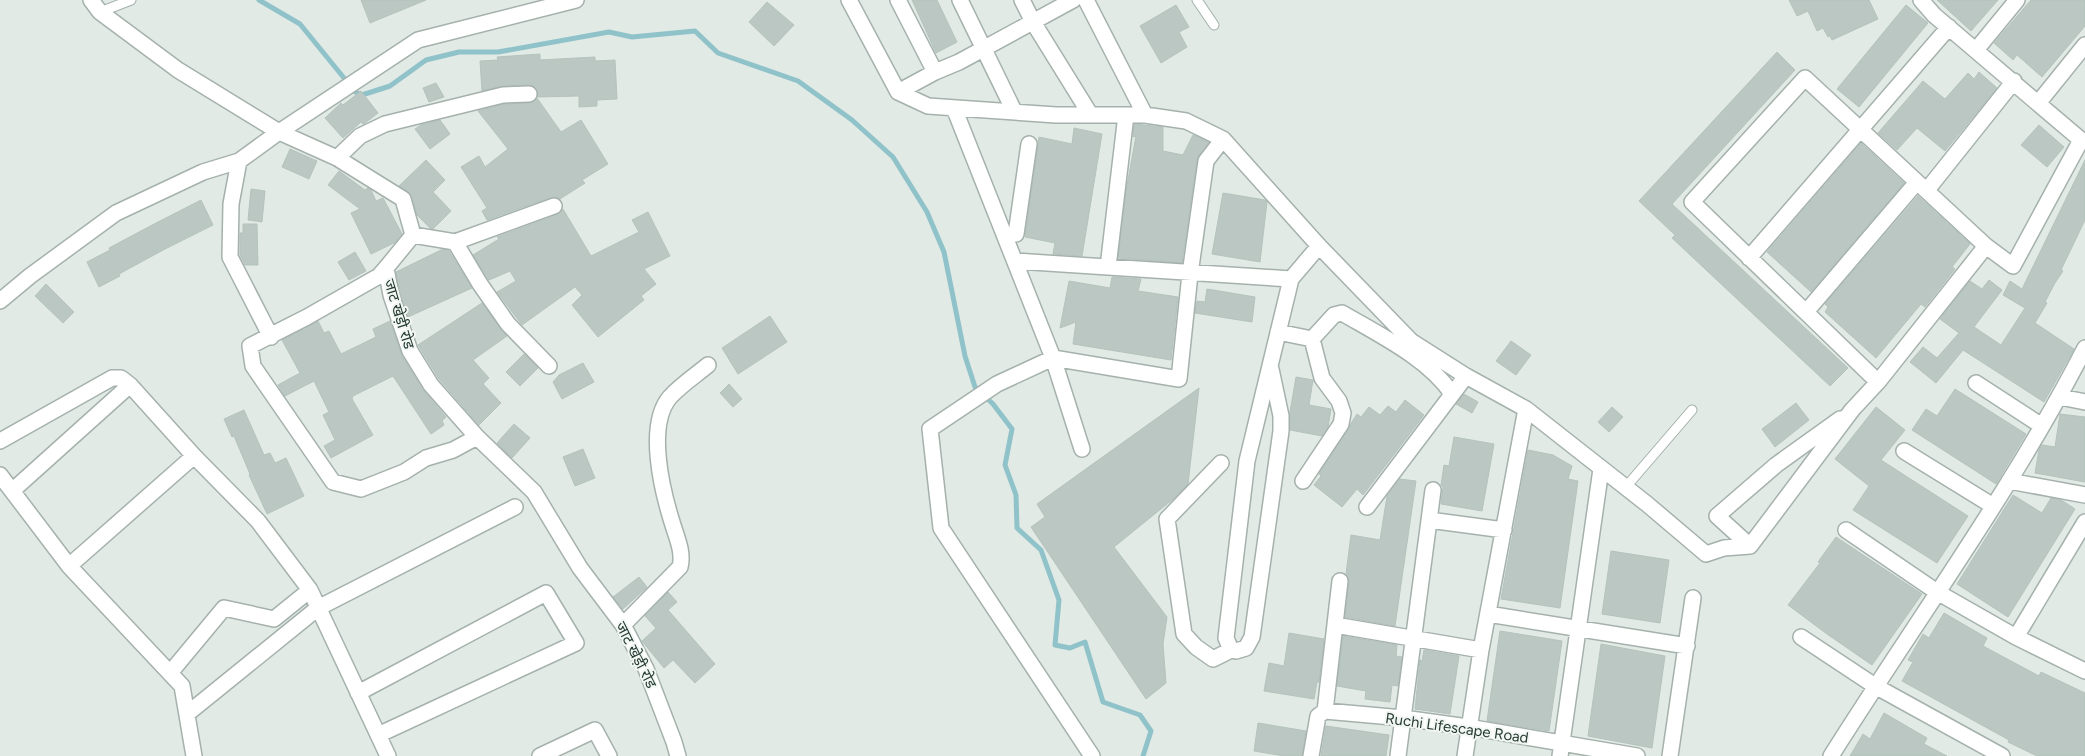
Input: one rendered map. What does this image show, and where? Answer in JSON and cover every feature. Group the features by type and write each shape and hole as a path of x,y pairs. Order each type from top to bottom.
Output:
{"street":[{"path":"0,301 30,276 116,213 203,172 239,161 279,132 418,40 576,0"},
{"path":"849,0 898,92 928,106 1056,115 1145,115 1186,121 1223,139 1319,246 1411,340 1466,376 1526,408 1706,554 1724,548 1750,546 1852,410 1878,382 1986,246"},
{"path":"898,0 934,72"},
{"path":"960,0 1014,111"},
{"path":"1022,0 1033,22 1090,114"},
{"path":"898,92 934,72 984,49 1073,0"},
{"path":"1086,0 1145,115"},
{"path":"1878,382 1692,202 1804,78 1986,246 2013,266 2081,140 2039,102 1949,27 1921,0"},
{"path":"1976,50 2017,0"},
{"path":"96,6 178,70 279,132 337,158 403,199 413,235 455,242 554,206"},
{"path":"1749,258 1949,27"},
{"path":"2039,102 2083,50"},
{"path":"1806,312 1922,186 2014,81"},
{"path":"337,158 360,136 385,124 504,95 528,94"},
{"path":"954,108 1053,358 1082,449"},
{"path":"1108,267 1126,114"},
{"path":"1092,756 940,528 930,429 997,384 1053,358 1179,379 1190,274 1206,161 1223,139"},
{"path":"1016,234 1028,144"},
{"path":"239,161 231,204 230,257 271,337"},
{"path":"1000,223 1019,205"},
{"name":"जाट खेड़ी रोड","path":"413,235 386,268 391,296 410,351 431,385 477,437 534,492 580,568 623,625 646,669 678,756"},
{"path":"455,242 480,284 508,324 549,366"},
{"path":"1231,650 1226,638 1247,461 1291,279 1319,246"},
{"path":"1015,261 1190,274 1291,279"},
{"path":"386,268 379,276 271,337 250,346 254,366 333,482 360,489 404,472 426,458 453,450 477,437"},
{"path":"1312,340 1334,315 1342,313 1418,361 1442,379 1452,394"},
{"path":"1278,332 1312,340"},
{"path":"1304,480 1341,424 1343,413 1338,401 1322,378 1312,340"},
{"path":"1831,756 2009,481 2060,397 2085,348"},
{"path":"623,625 680,567 681,552 665,500 656,443 662,413 668,398 708,365"},
{"path":"1221,463 1167,519 1184,634 1196,647 1213,659 1231,650 1236,651 1246,648 1252,637 1281,431 1281,416 1270,365"},
{"path":"1367,507 1466,376"},
{"path":"0,441 112,378 121,378 130,385 194,456 258,521 310,590 388,756"},
{"path":"1976,384 2042,426"},
{"path":"12,490 130,385"},
{"path":"2060,397 2085,402"},
{"path":"1465,756 1481,650 1526,408"},
{"path":"1750,546 1717,516 1776,465 1852,410"},
{"path":"1904,451 1993,506"},
{"path":"69,566 194,456"},
{"path":"1561,750 1601,469"},
{"path":"0,475 69,566 182,686 194,756"},
{"path":"2009,481 2085,495"},
{"path":"1398,756 1433,490"},
{"path":"187,714 318,608 515,507"},
{"path":"1429,520 1504,530"},
{"path":"2016,637 2085,522"},
{"path":"1846,530 1938,592 2016,637 2085,671"},
{"path":"1311,756 1318,716 1325,711 1340,581"},
{"path":"170,673 224,608 274,618 310,590"},
{"path":"358,693 546,593 576,643 378,735"},
{"path":"1670,756 1693,598"},
{"path":"1488,614 1687,646"},
{"path":"1335,626 1414,637 1481,650"},
{"path":"1801,637 1875,686 2002,756"},
{"name":"Ruchi Lifescape Road","path":"1325,711 1403,718 1468,727 1561,750 1637,756"},
{"path":"540,756 595,730 608,756"}],"lane":[{"path":"96,6 131,0"},
{"path":"1198,0 1214,25"},
{"path":"1625,488 1692,410"}],"building":[{"path":"361,0 426,0 370,23"},
{"path":"912,0 937,0 957,42 936,53"},
{"path":"1789,0 1869,0 1878,19 1832,40 1823,28 1817,31 1808,11 1797,16"},
{"path":"1937,0 1998,0 1971,31"},
{"path":"2031,0 2085,0 2085,26 2042,77 2017,55 2013,60 1994,43"},
{"path":"767,2 794,25 774,46 749,22"},
{"path":"1176,5 1189,27 1179,32 1187,47 1161,63 1140,26"},
{"path":"1906,5 1928,23 1859,107 1837,89"},
{"path":"1777,52 1795,70 1672,204 1848,368 1830,386 1672,238 1675,235 1639,201"},
{"path":"540,54 540,60 595,57 595,61 615,60 617,99 597,100 597,106 579,107 579,96 538,97 537,89 529,85 502,86 482,91 480,61 498,60 497,57"},
{"path":"1979,72 1997,88 1945,151 1917,128 1897,150 1878,133 1923,81 1945,99 1968,73 1974,79"},
{"path":"436,83 444,97 429,102 423,88"},
{"path":"361,91 378,113 365,123 361,122 343,138 325,118 341,103 343,105"},
{"path":"537,98 561,132 581,120 608,164 582,180 585,183 560,199 551,197 487,220 482,211 487,208 461,167 479,156 485,167 508,149 478,111 504,104 530,103"},
{"path":"440,120 450,134 430,149 415,129 421,125"},
{"path":"1134,124 1163,127 1163,151 1183,155 1193,135 1209,142 1197,160 1182,263 1118,258 1126,191 1136,136 1133,137"},
{"path":"2039,125 2064,147 2047,167 2021,145"},
{"path":"1074,128 1102,134 1082,256 1053,254 1055,243 1025,237 1039,137 1072,144"},
{"path":"1861,143 1904,183 1811,292 1767,252"},
{"path":"290,149 317,161 309,179 282,167"},
{"path":"426,160 445,180 433,192 451,211 433,229 417,215 412,196 399,186"},
{"path":"2085,160 2085,220 2061,270 2063,271 2035,323 2074,349 2044,402 1963,350 1936,383 1910,362 1923,347 1937,358 1959,333 1940,319 1970,281 1982,289 1989,280 2002,290 1974,327 2001,345 2025,308 2003,295 2010,281 2022,289"},
{"path":"339,171 365,190 368,188 371,190 376,201 383,198 402,234 394,243 371,254 351,213 360,209 328,185"},
{"path":"251,189 265,191 262,222 248,220"},
{"path":"1223,193 1265,200 1267,202 1260,262 1212,254"},
{"path":"1918,196 1970,244 1952,267 1955,269 1925,307 1921,304 1876,358 1825,312 1828,307 1825,304"},
{"path":"201,200 213,225 119,274 120,276 99,287 87,262 110,250 109,248"},
{"path":"563,209 591,256 639,232 632,220 648,212 670,256 644,269 656,284 641,296 644,300 598,337 572,305 582,295 575,287 522,325 497,292 516,281 510,271 489,280 473,255 499,239 497,237 557,215"},
{"path":"243,224 257,224 258,265 245,265 240,255 240,233 243,233"},
{"path":"443,249 449,251 472,288 408,317 400,293 396,272"},
{"path":"355,252 366,271 349,280 338,262"},
{"path":"1112,277 1141,279 1138,291 1178,297 1171,360 1073,344 1076,322 1060,328 1069,281 1110,288"},
{"path":"46,284 74,312 63,323 35,296"},
{"path":"1207,289 1255,297 1252,322 1195,313 1197,301 1205,302"},
{"path":"482,303 507,336 473,360 489,378 483,384 501,403 479,425 439,379 418,345"},
{"path":"770,316 787,342 738,374 722,348"},
{"path":"318,321 324,333 329,331 341,354 376,337 373,329 390,321 402,356 423,390 446,417 442,421 444,425 431,434 393,376 353,396 352,399 373,435 331,458 324,446 335,440 323,415 329,412 314,381 285,396 278,385 300,373 282,340"},
{"path":"1511,341 1531,355 1516,375 1496,361"},
{"path":"524,354 538,368 520,386 506,372"},
{"path":"583,363 594,382 562,399 553,382 559,375"},
{"path":"1296,377 1313,380 1309,405 1331,409 1328,427 1322,436 1290,430 1290,412"},
{"path":"729,384 742,399 733,407 720,393"},
{"path":"1199,388 1188,484 1172,500 1114,547 1167,617 1163,644 1166,683 1146,699 1031,527 1045,517 1037,504"},
{"path":"1955,389 2026,434 1996,484 1912,430 1926,409 1937,416"},
{"path":"1464,394 1478,402 1472,413 1456,404"},
{"path":"1405,400 1424,415 1363,495 1357,489 1342,507 1314,485 1357,414 1361,417 1369,407 1380,415 1388,406 1396,412"},
{"path":"1796,403 1809,420 1775,447 1762,429"},
{"path":"1612,407 1623,417 1609,432 1598,422"},
{"path":"1876,407 1905,430 1881,460 1968,516 1937,563 1853,510 1869,486 1835,459"},
{"path":"244,410 264,455 270,453 275,463 286,458 304,496 267,514 234,436 232,437 224,419"},
{"path":"2060,414 2085,417 2085,482 2035,473 2039,450 2042,445 2055,447"},
{"path":"514,424 530,438 512,458 497,443"},
{"path":"1454,437 1494,444 1482,511 1441,504 1444,465 1449,466"},
{"path":"583,449 595,478 575,486 563,457"},
{"path":"1528,450 1553,455 1572,466 1568,479 1578,481 1560,608 1501,599"},
{"path":"1400,479 1416,481 1395,626 1345,617 1349,582 1346,574 1351,535 1380,540 1387,496"},
{"path":"2013,495 2042,513 2051,498 2061,500 2075,509 2008,617 1957,584"},
{"path":"1836,537 1922,594 1872,665 1788,605 1820,563 1818,562"},
{"path":"1611,551 1669,560 1660,623 1602,614"},
{"path":"639,577 647,587 623,609 613,597"},
{"path":"668,592 677,602 668,610 715,664 695,683 673,660 664,668 642,641 656,628 645,616"},
{"path":"1944,613 1987,638 1983,646 2039,676 2041,672 2085,693 2085,756 2037,756 2008,742 2009,740 1902,681 1913,662 1908,660 1923,634 1929,638"},
{"path":"1500,631 1562,641 1549,731 1487,721"},
{"path":"1289,633 1324,639 1319,682 1317,682 1314,699 1264,691 1269,663 1284,666"},
{"path":"1343,636 1397,645 1396,656 1402,657 1398,686 1392,685 1390,702 1365,699 1366,691 1337,686"},
{"path":"1601,644 1665,656 1652,748 1588,736"},
{"path":"1424,650 1459,656 1450,714 1415,709 1420,660 1422,661"},
{"path":"1884,713 1927,738 1924,744 1947,756 1850,756 1863,734 1870,739"},
{"path":"1258,723 1306,731 1302,756 1284,756 1254,751"},
{"path":"1326,726 1389,735 1386,756 1321,756"}],"waterway":[{"path":"259,0 300,24 344,78 351,90 362,95 390,86 426,60 459,52 498,52 609,32 632,37 695,31 718,53 798,81 852,120 893,157 927,212 944,252 965,356 975,387 993,404 1012,429 1005,465 1016,495 1017,528 1041,550 1059,600 1055,645 1070,648 1085,642 1103,702 1140,715 1151,731 1143,756"}]}
